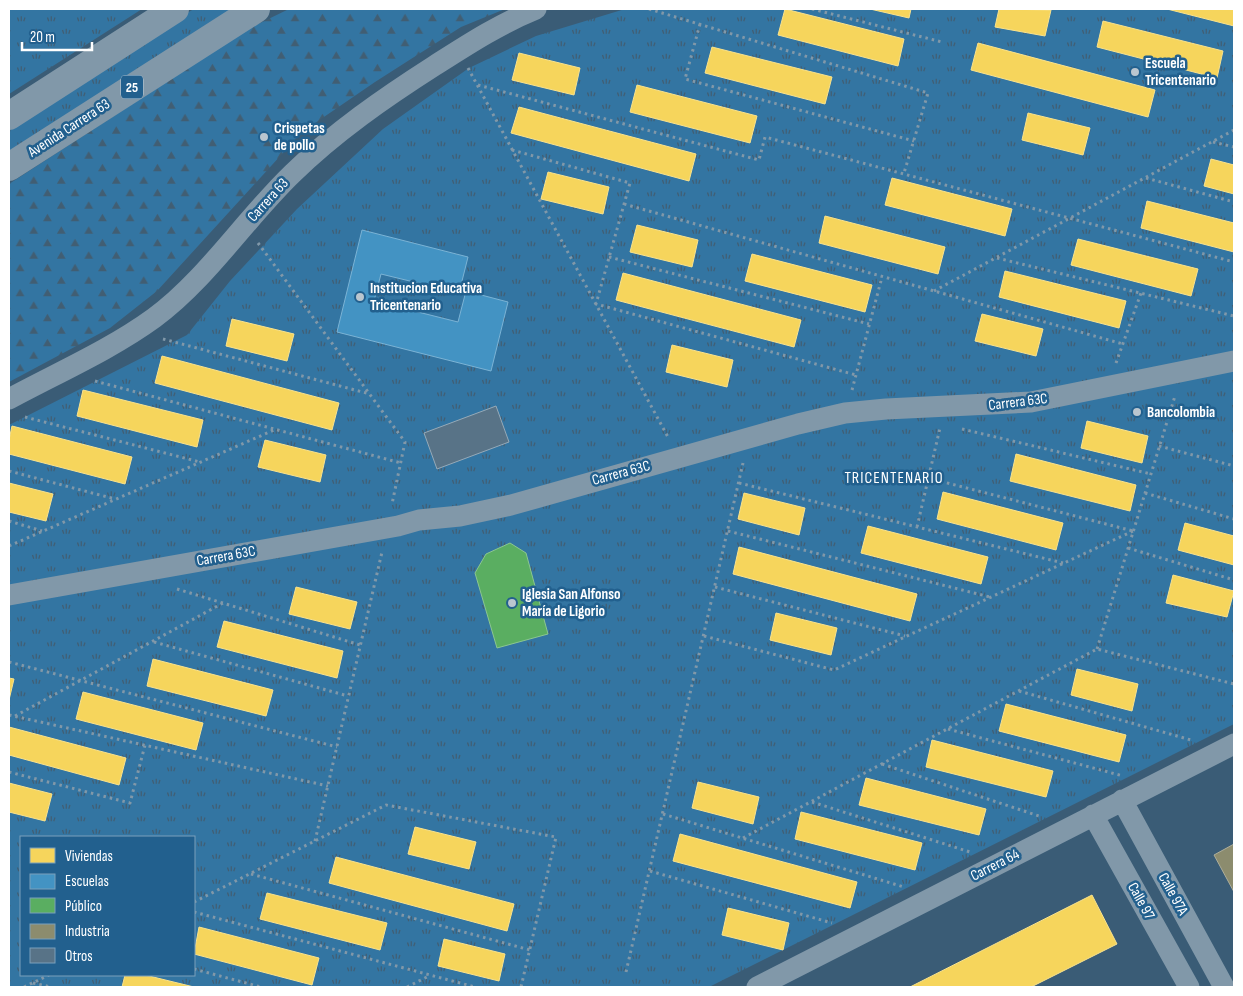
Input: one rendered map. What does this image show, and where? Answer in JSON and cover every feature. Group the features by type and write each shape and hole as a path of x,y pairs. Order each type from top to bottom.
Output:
{"highway":[{"path":"9,116 175,9"},
{"name":"Avenida Carrera 63","path":"9,167 256,9"}],"street":[{"name":"Carrera 63","path":"14,407 60,372 154,318 184,290 292,174 338,133 377,104 458,50 490,30 536,9"},
{"name":"Carrera 63C","path":"9,595 419,520 460,516 511,505 749,438 845,414 886,410 942,416 1031,402 1234,361"},
{"name":"Carrera 64","path":"756,987 1229,747"},
{"name":"Calle 97A","path":"1122,800 1224,987"},
{"name":"Calle 97","path":"1093,815 1189,987"}],"path":[{"path":"649,9 928,94 904,173"},
{"path":"812,9 942,42"},
{"path":"700,24 685,79 914,141"},
{"path":"458,50 680,458"},
{"path":"478,86 759,160 765,137 1072,217 1234,262"},
{"path":"934,292 1234,130"},
{"path":"1213,142 1234,147"},
{"path":"512,150 630,183 596,304"},
{"path":"1145,178 1234,202"},
{"path":"624,204 1123,344"},
{"path":"245,225 405,442 388,527 315,841"},
{"path":"609,257 869,324"},
{"path":"996,258 1234,316"},
{"path":"845,414 882,277"},
{"path":"1108,387 1141,293"},
{"path":"596,304 856,375"},
{"path":"134,331 370,394"},
{"path":"1097,649 1182,371"},
{"path":"60,372 401,463"},
{"path":"14,407 201,462"},
{"path":"917,527 942,416 1151,474"},
{"path":"9,546 275,430"},
{"path":"626,972 749,438"},
{"path":"1160,446 1234,466"},
{"path":"9,471 116,500"},
{"path":"928,478 1133,531"},
{"path":"739,483 1063,564"},
{"path":"1145,493 1234,519"},
{"path":"9,521 43,531"},
{"path":"728,530 991,597"},
{"path":"704,636 834,670 1133,531"},
{"path":"1128,548 1234,580"},
{"path":"715,587 905,636"},
{"path":"176,588 360,645"},
{"path":"14,716 224,603"},
{"path":"153,641 348,696"},
{"path":"743,838 1097,649 1234,684"},
{"path":"9,662 337,747"},
{"path":"1018,691 1229,747"},
{"path":"9,715 328,786"},
{"path":"947,729 1154,784"},
{"path":"9,772 130,803 144,745"},
{"path":"881,764 1071,826"},
{"path":"811,802 1001,862"},
{"path":"195,902 386,805 556,837 521,987"},
{"path":"663,814 935,896"},
{"path":"650,870 865,932"},
{"path":"250,874 530,950"},
{"path":"195,912 475,987"},
{"path":"195,970 262,987"},
{"path":"407,987 430,975"},
{"path":"24,987 47,976"},
{"path":"33,983 51,987"}],"green space":[{"path":"9,9 142,9 9,94"},
{"path":"194,9 239,9 9,155 9,126 148,35"},
{"path":"289,9 505,9 461,27 302,132 157,291 110,328 9,382 9,184 248,29"},
{"path":"625,9 1234,9 1234,724 709,987 9,987 9,425 187,335 230,281 297,209 383,129 469,68 536,36"}],"building: Viviendas":[{"path":"785,9 904,39 898,66 778,35"},
{"path":"870,9 911,9 909,18"},
{"path":"999,9 1051,10 1045,36 995,27"},
{"path":"1167,9 1234,9 1234,26"},
{"path":"1103,21 1223,51 1217,78 1097,47"},
{"path":"978,43 1155,90 1148,117 971,70"},
{"path":"712,47 832,77 825,104 705,73"},
{"path":"519,53 580,68 574,95 512,80"},
{"path":"637,85 757,116 750,143 630,112"},
{"path":"519,107 696,154 689,181 511,133"},
{"path":"1028,113 1090,128 1083,155 1022,140"},
{"path":"1211,159 1234,165 1234,194 1204,186"},
{"path":"548,172 609,187 603,214 541,199"},
{"path":"892,178 1012,209 1005,236 885,205"},
{"path":"1147,201 1234,223 1234,252 1141,228"},
{"path":"825,216 945,247 938,274 819,243"},
{"path":"637,225 698,240 692,267 630,252"},
{"path":"1078,239 1198,269 1191,296 1071,265"},
{"path":"752,254 872,285 865,312 745,281"},
{"path":"1005,271 1126,301 1119,328 999,297"},
{"path":"623,273 801,320 794,347 616,300"},
{"path":"982,314 1043,329 1036,356 975,341"},
{"path":"232,319 294,334 287,361 226,346"},
{"path":"672,345 733,360 727,387 666,372"},
{"path":"162,356 339,403 332,430 155,383"},
{"path":"83,390 203,420 197,447 77,416"},
{"path":"1087,421 1148,436 1142,463 1081,448"},
{"path":"12,426 132,457 125,484 9,454"},
{"path":"265,440 326,455 320,482 258,467"},
{"path":"1016,454 1136,485 1130,511 1010,481"},
{"path":"9,483 53,494 46,521 9,512"},
{"path":"943,492 1063,523 1056,550 937,519"},
{"path":"744,493 805,508 799,535 738,519"},
{"path":"1185,523 1234,536 1234,565 1178,550"},
{"path":"868,526 988,557 981,584 861,553"},
{"path":"739,547 917,594 910,621 733,574"},
{"path":"1173,575 1234,591 1227,617 1166,603"},
{"path":"296,587 357,602 350,629 289,614"},
{"path":"776,613 837,628 831,655 770,640"},
{"path":"224,621 343,651 337,678 217,647"},
{"path":"153,659 273,690 266,716 147,686"},
{"path":"1077,669 1138,684 1132,711 1071,695"},
{"path":"9,678 14,679 9,700"},
{"path":"83,692 203,723 196,750 76,719"},
{"path":"1006,704 1126,735 1119,762 999,731"},
{"path":"9,727 126,758 119,785 9,755"},
{"path":"932,740 1053,771 1046,797 926,767"},
{"path":"866,778 986,809 979,835 859,805"},
{"path":"698,782 759,797 753,824 692,808"},
{"path":"9,783 52,794 45,821 9,812"},
{"path":"801,812 922,843 915,870 795,839"},
{"path":"415,827 476,842 469,869 408,854"},
{"path":"680,834 857,882 850,908 673,861"},
{"path":"336,857 514,904 507,931 329,883"},
{"path":"267,893 387,923 380,950 260,919"},
{"path":"1092,895 1117,944 1031,987 910,987"},
{"path":"728,908 789,923 783,950 722,935"},
{"path":"199,927 319,958 312,985 195,954"},
{"path":"444,939 505,954 499,981 438,966"},
{"path":"125,976 149,976 194,987 122,987"}],"building: Escuelas":[{"name":"Institucion Educativa Tricentenario","path":"362,230 468,257 459,293 381,274 374,301 458,322 466,291 508,302 491,371 337,332"}],"building: Público":[{"name":"Iglesia San Alfonso María de Ligorio","path":"510,543 526,553 548,634 497,648 475,573 486,554"}],"building: Industria":[{"path":"1234,844 1234,892 1214,855"}],"building: Otros":[{"path":"496,406 509,442 437,469 424,433"}],"place":[{"name":"Escuela Tricentenario","path":"1135,72"},
{"name":"Crispetas de pollo","path":"264,137"},
{"name":"Institucion Educativa Tricentenario","path":"360,297"},
{"name":"Bancolombia","path":"1137,412"},
{"name":"Iglesia San Alfonso María de Ligorio","path":"512,603"}],"district":[{"name":"TRICENTENARIO","path":"894,478"}]}
